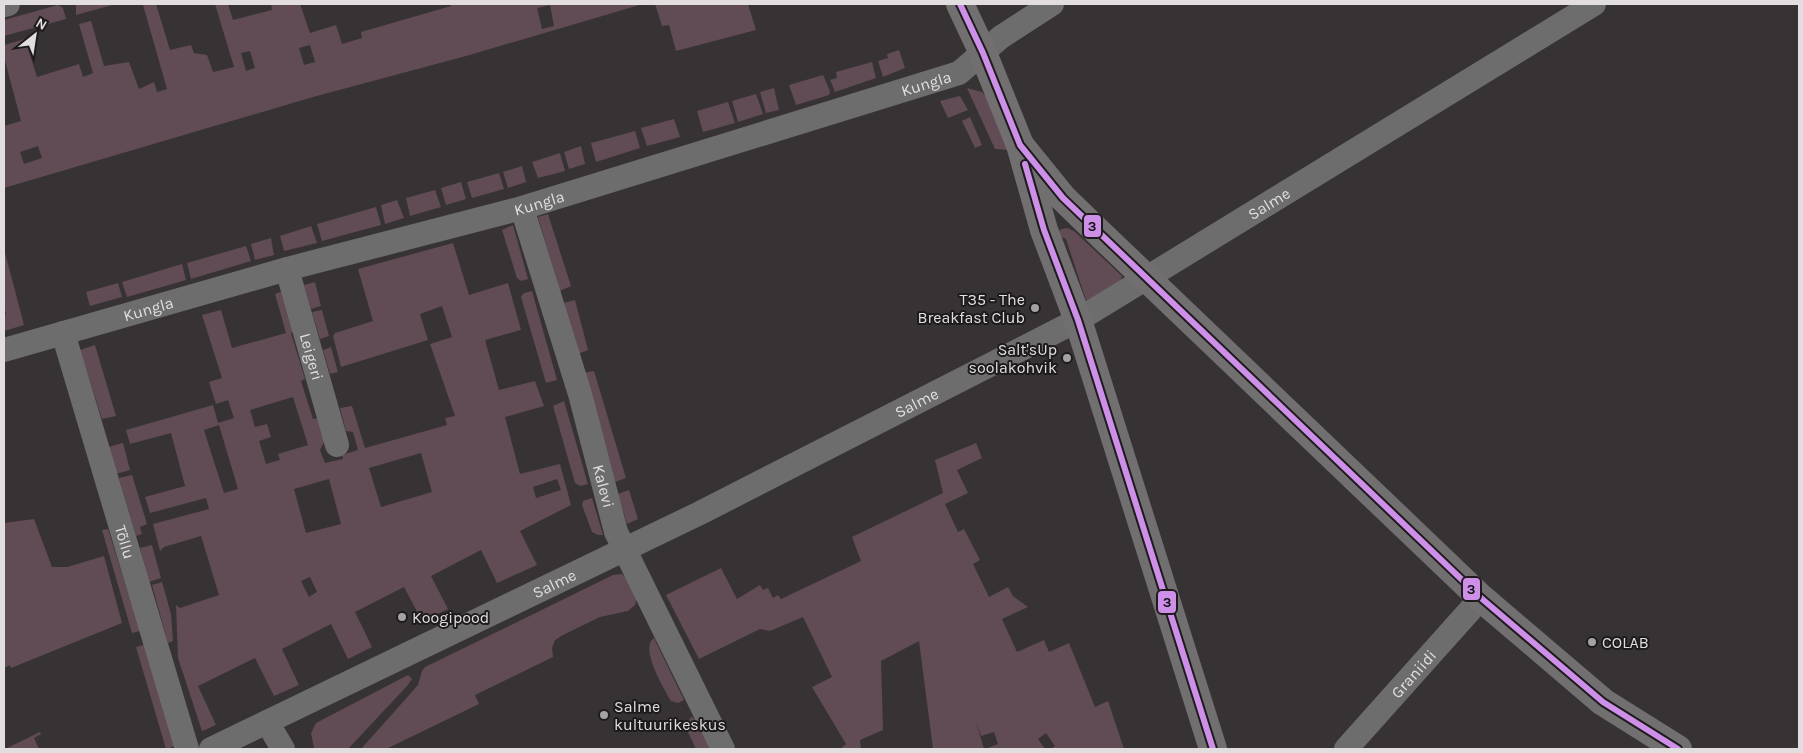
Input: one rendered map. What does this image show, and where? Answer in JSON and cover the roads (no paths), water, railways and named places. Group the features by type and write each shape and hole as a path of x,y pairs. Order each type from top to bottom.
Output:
{"street":[{"path":"4,5 8,4"},
{"path":"960,4 983,53 1020,145 1044,230 1078,320 1213,749"},
{"name":"Kungla","path":"4,350 287,269 522,208 959,73 1001,37 1052,4"},
{"name":"Salme","path":"211,749 700,512 1078,320 1594,4"},
{"path":"1020,145 1063,198 1146,280 1174,303 1481,598 1603,702 1678,749"},
{"name":"Kalevi","path":"522,208 580,394 616,532 723,749"},
{"path":"1044,230 1058,217 1074,218 1094,228"},
{"name":"Leigeri","path":"287,269 337,445"},
{"name":"Tõllu","path":"63,333 187,749"},
{"name":"Graniidi","path":"1346,749 1481,598"},
{"path":"267,722 283,749"}],"place":[{"name":"T35 - The Breakfast Club","path":"1035,308"},
{"name":"Salt'sUp soolakohvik","path":"1067,358"},
{"name":"Koogipood","path":"402,617"},
{"name":"COLAB","path":"1592,642"},
{"name":"Salme kultuurikeskus","path":"604,715"}]}
